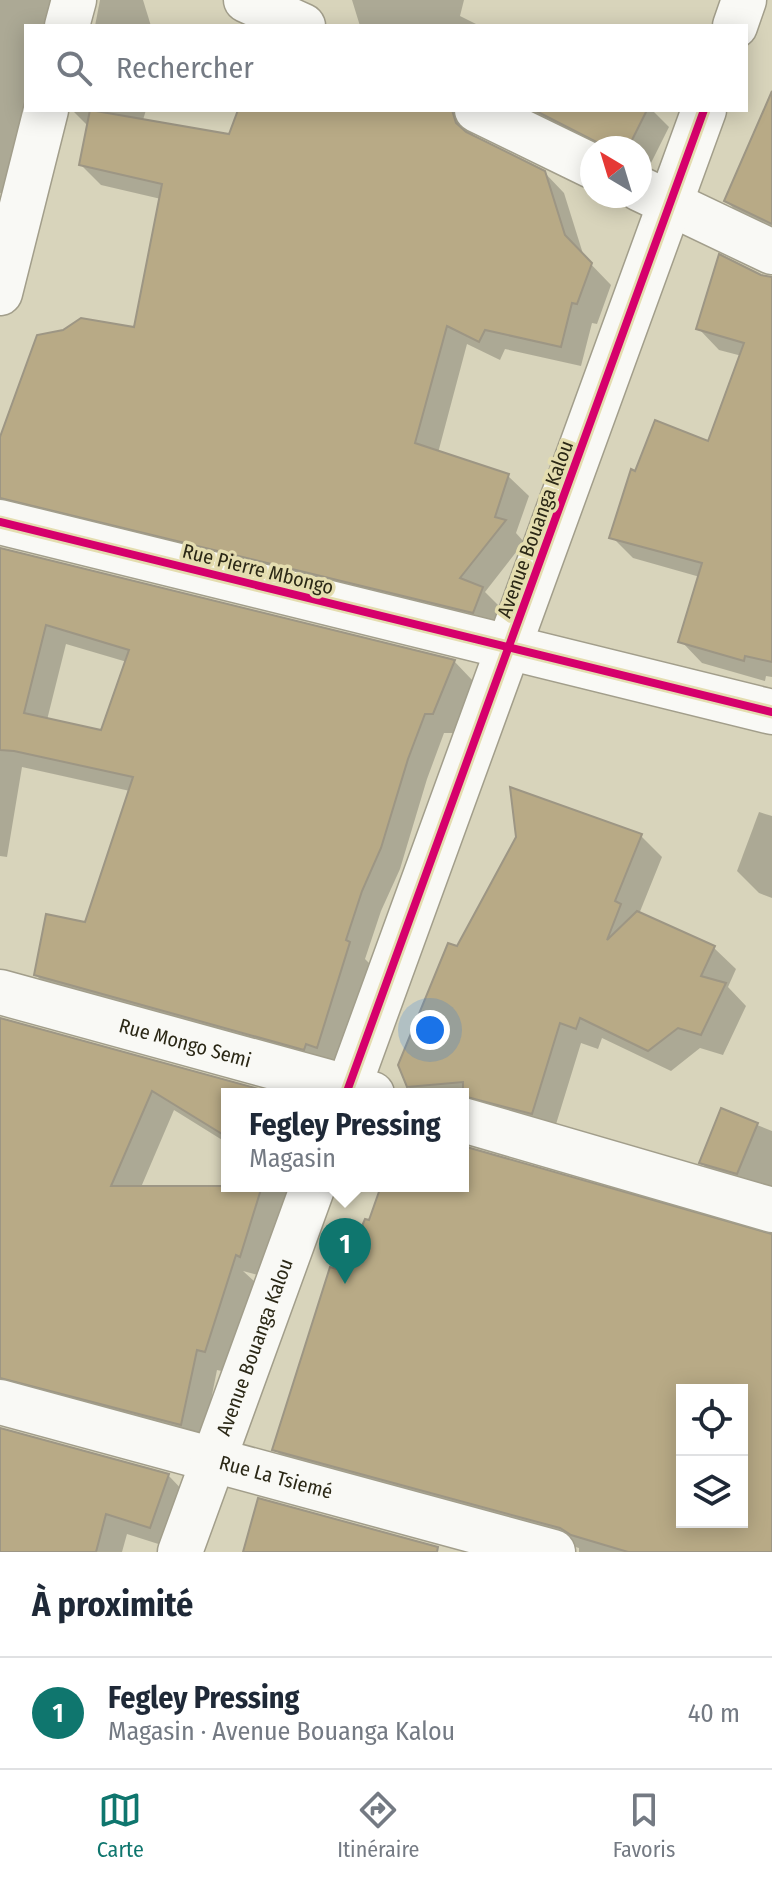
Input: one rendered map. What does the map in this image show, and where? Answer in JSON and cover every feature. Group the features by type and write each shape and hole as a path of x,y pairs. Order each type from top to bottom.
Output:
{"street":[{"path":"68,24 74,0"},
{"path":"246,0 299,24"},
{"path":"736,24 744,0"},
{"path":"0,293 45,112"},
{"path":"481,112 580,160"},
{"name":"Avenue Bouanga Kalou","path":"356,1088 509,647 655,196 703,112"},
{"path":"655,196 772,252"},
{"name":"Rue Pierre Mbongo","path":"0,522 772,712"},
{"name":"Rue Mongo Semi","path":"0,992 341,1088"},
{"path":"469,1122 772,1210"},
{"name":"Avenue Bouanga Kalou","path":"180,1552 311,1192"},
{"name":"Rue La Tsiemé","path":"0,1402 553,1552"}],"building":[{"path":"772,91 772,224 724,201"},
{"path":"90,112 229,134 237,112 453,112 456,123 466,132 545,171 565,235 592,263 577,304 572,303 561,347 485,330 479,342 447,326 415,443 509,474 495,517 506,520 460,578 483,587 473,613 0,498 0,437 37,335 63,330 81,318 134,327 162,184 79,165"},
{"path":"538,112 646,112 634,136 585,136"},
{"path":"719,254 761,275 772,277 772,662 745,656 744,661 678,642 702,563 609,538 631,469 635,471 655,420 708,441 744,343 696,329"},
{"path":"0,548 455,660 433,714 425,714 408,759 381,848 362,891 346,940 350,942 317,1048 306,1044 304,1050 34,975 46,914 85,922 133,777 0,750","holes":["46,625 129,650 101,730 24,713"]},
{"path":"510,787 642,834 615,901 621,904 607,940 637,911 715,946 701,976 726,983 701,1035 678,1028 648,1051 580,1018 576,1029 560,1023 532,1114 469,1098 469,1088 463,1088 463,1082 407,1087 398,1065 448,943 457,946 516,837"},
{"path":"0,1018 255,1088 221,1088 221,1133 152,1091 111,1186 221,1186 221,1192 260,1192 205,1352 197,1350 181,1425 0,1378"},
{"path":"721,1108 758,1123 737,1174 699,1163"},
{"path":"469,1148 772,1234 772,1552 628,1552 571,1535 560,1528 272,1450 330,1267 343,1271 365,1219 369,1220 379,1192 469,1192"},
{"path":"0,1428 169,1474 150,1528 106,1514 96,1552 0,1552"},
{"path":"258,1498 438,1547 437,1552 243,1552"}],"cycle path":[{"path":"348,1088 703,112"},
{"path":"0,522 772,712"}],"place":[{"name":"Fegley Pressing","path":"345,1284"}]}
